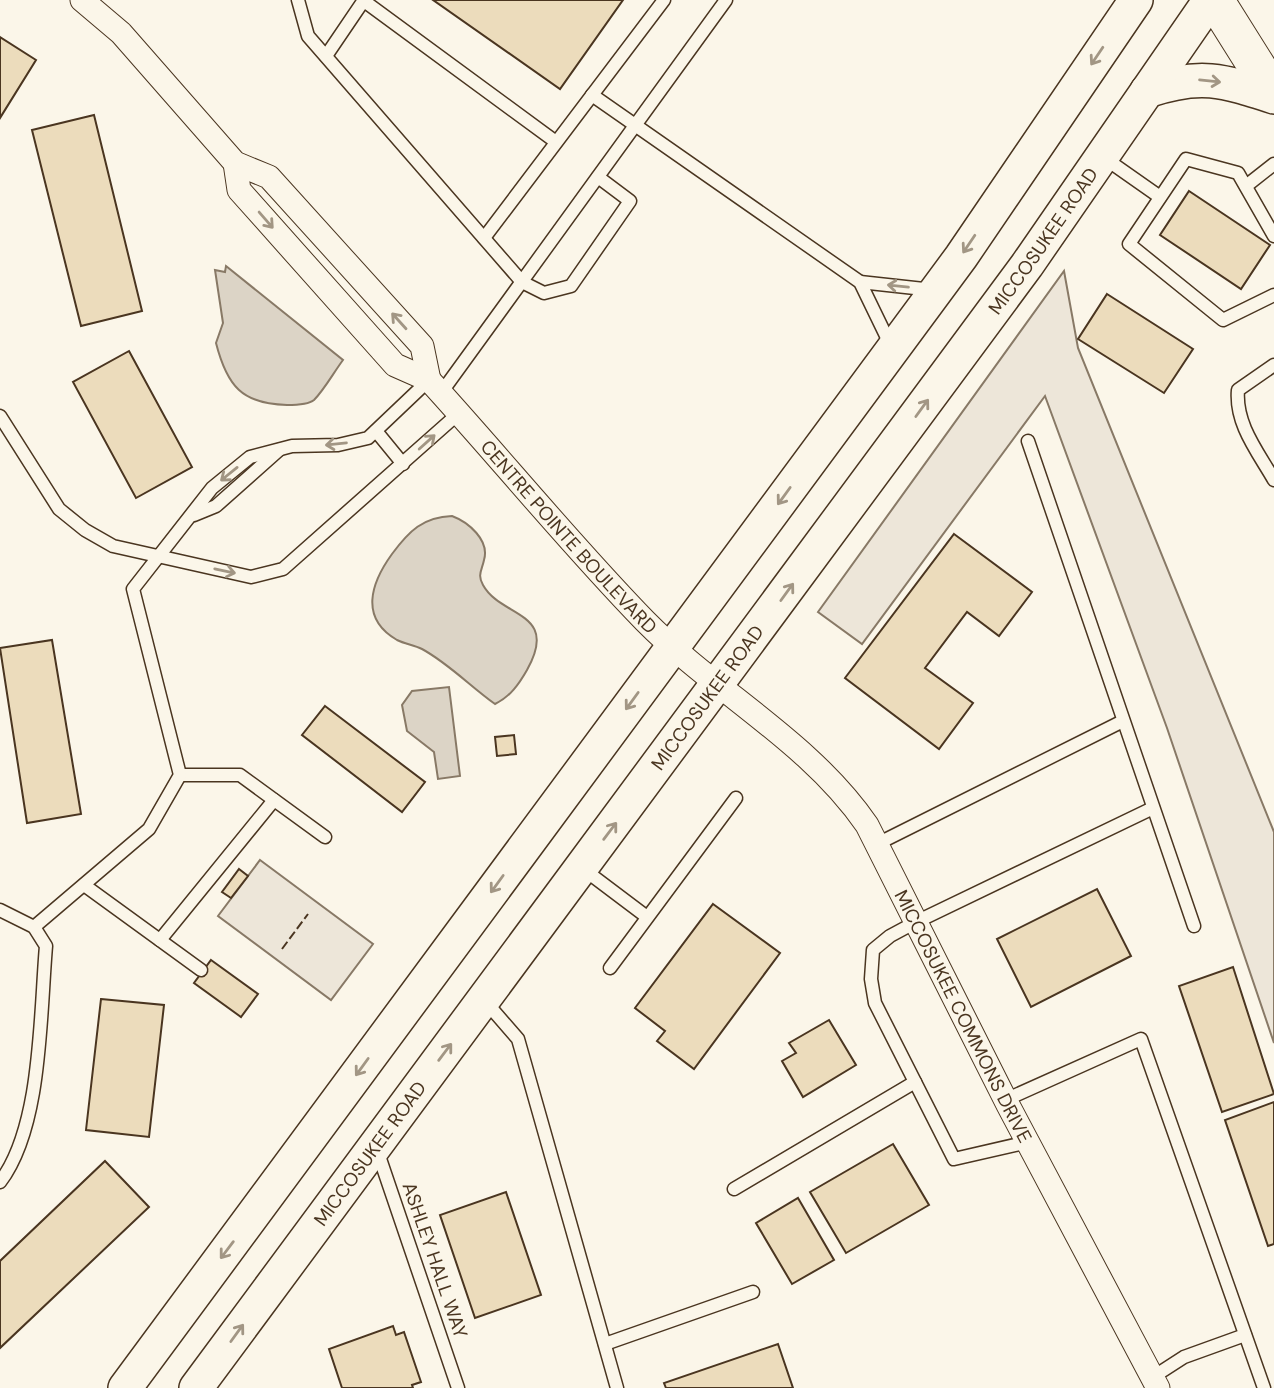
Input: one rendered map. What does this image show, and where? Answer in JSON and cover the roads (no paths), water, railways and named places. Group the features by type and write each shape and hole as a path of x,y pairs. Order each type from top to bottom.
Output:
{"main road":[{"path":"1215,0 1274,95"}],"street":[{"name":"CENTRE POINTE BOULEVARD","path":"82,0 121,33 235,163 269,177 422,346 435,387"},
{"path":"125,1388 936,290 1136,0"},
{"name":"MICCOSUKEE ROAD","path":"196,1388 1019,276 1210,0"},
{"path":"1147,91 1180,80 1202,79 1230,83 1274,95"},
{"name":"CENTRE POINTE BOULEVARD","path":"235,163 240,190 394,365 435,387 645,621 718,686"},
{"name":"MICCOSUKEE COMMONS DRIVE","path":"718,686 802,752 845,793 877,844 1006,1100 1155,1382"}],"lane":[{"path":"298,0 308,36 522,282 544,293 570,286 630,201 598,177"},
{"path":"326,56 364,0 556,142"},
{"path":"484,238 664,0"},
{"path":"34,927 149,830 180,775 133,589 192,516 216,506 279,450 292,446 338,445 368,438 435,387 522,282 726,0"},
{"path":"592,95 860,282 936,290"},
{"path":"1102,156 1160,197"},
{"path":"1274,236 1238,173 1186,159 1129,244 1223,320 1274,295"},
{"path":"1246,186 1274,164"},
{"path":"860,282 892,349"},
{"path":"1274,365 1238,390 1237,407 1242,423 1274,480"},
{"path":"0,416 14,433 59,509 85,530 113,546 251,577 270,575 283,569 459,413"},
{"path":"376,431 402,464"},
{"path":"1028,441 1194,926"},
{"path":"877,844 1123,721"},
{"path":"180,775 240,775 325,837"},
{"path":"610,968 736,798"},
{"path":"160,940 274,800"},
{"path":"1028,1142 954,1159 875,1003 871,979 873,950 890,936 916,922 1153,808"},
{"path":"582,867 647,917"},
{"path":"84,885 201,970"},
{"path":"0,910 34,927 46,946 32,1104 9,1170 0,1182"},
{"path":"484,1000 518,1039 617,1388"},
{"path":"1006,1100 1141,1039 1264,1388"},
{"path":"734,1189 915,1082"},
{"name":"ASHLEY HALL WAY","path":"375,1145 458,1388"},
{"path":"605,1343 753,1292"},
{"path":"1155,1382 1184,1357 1245,1335"}]}
